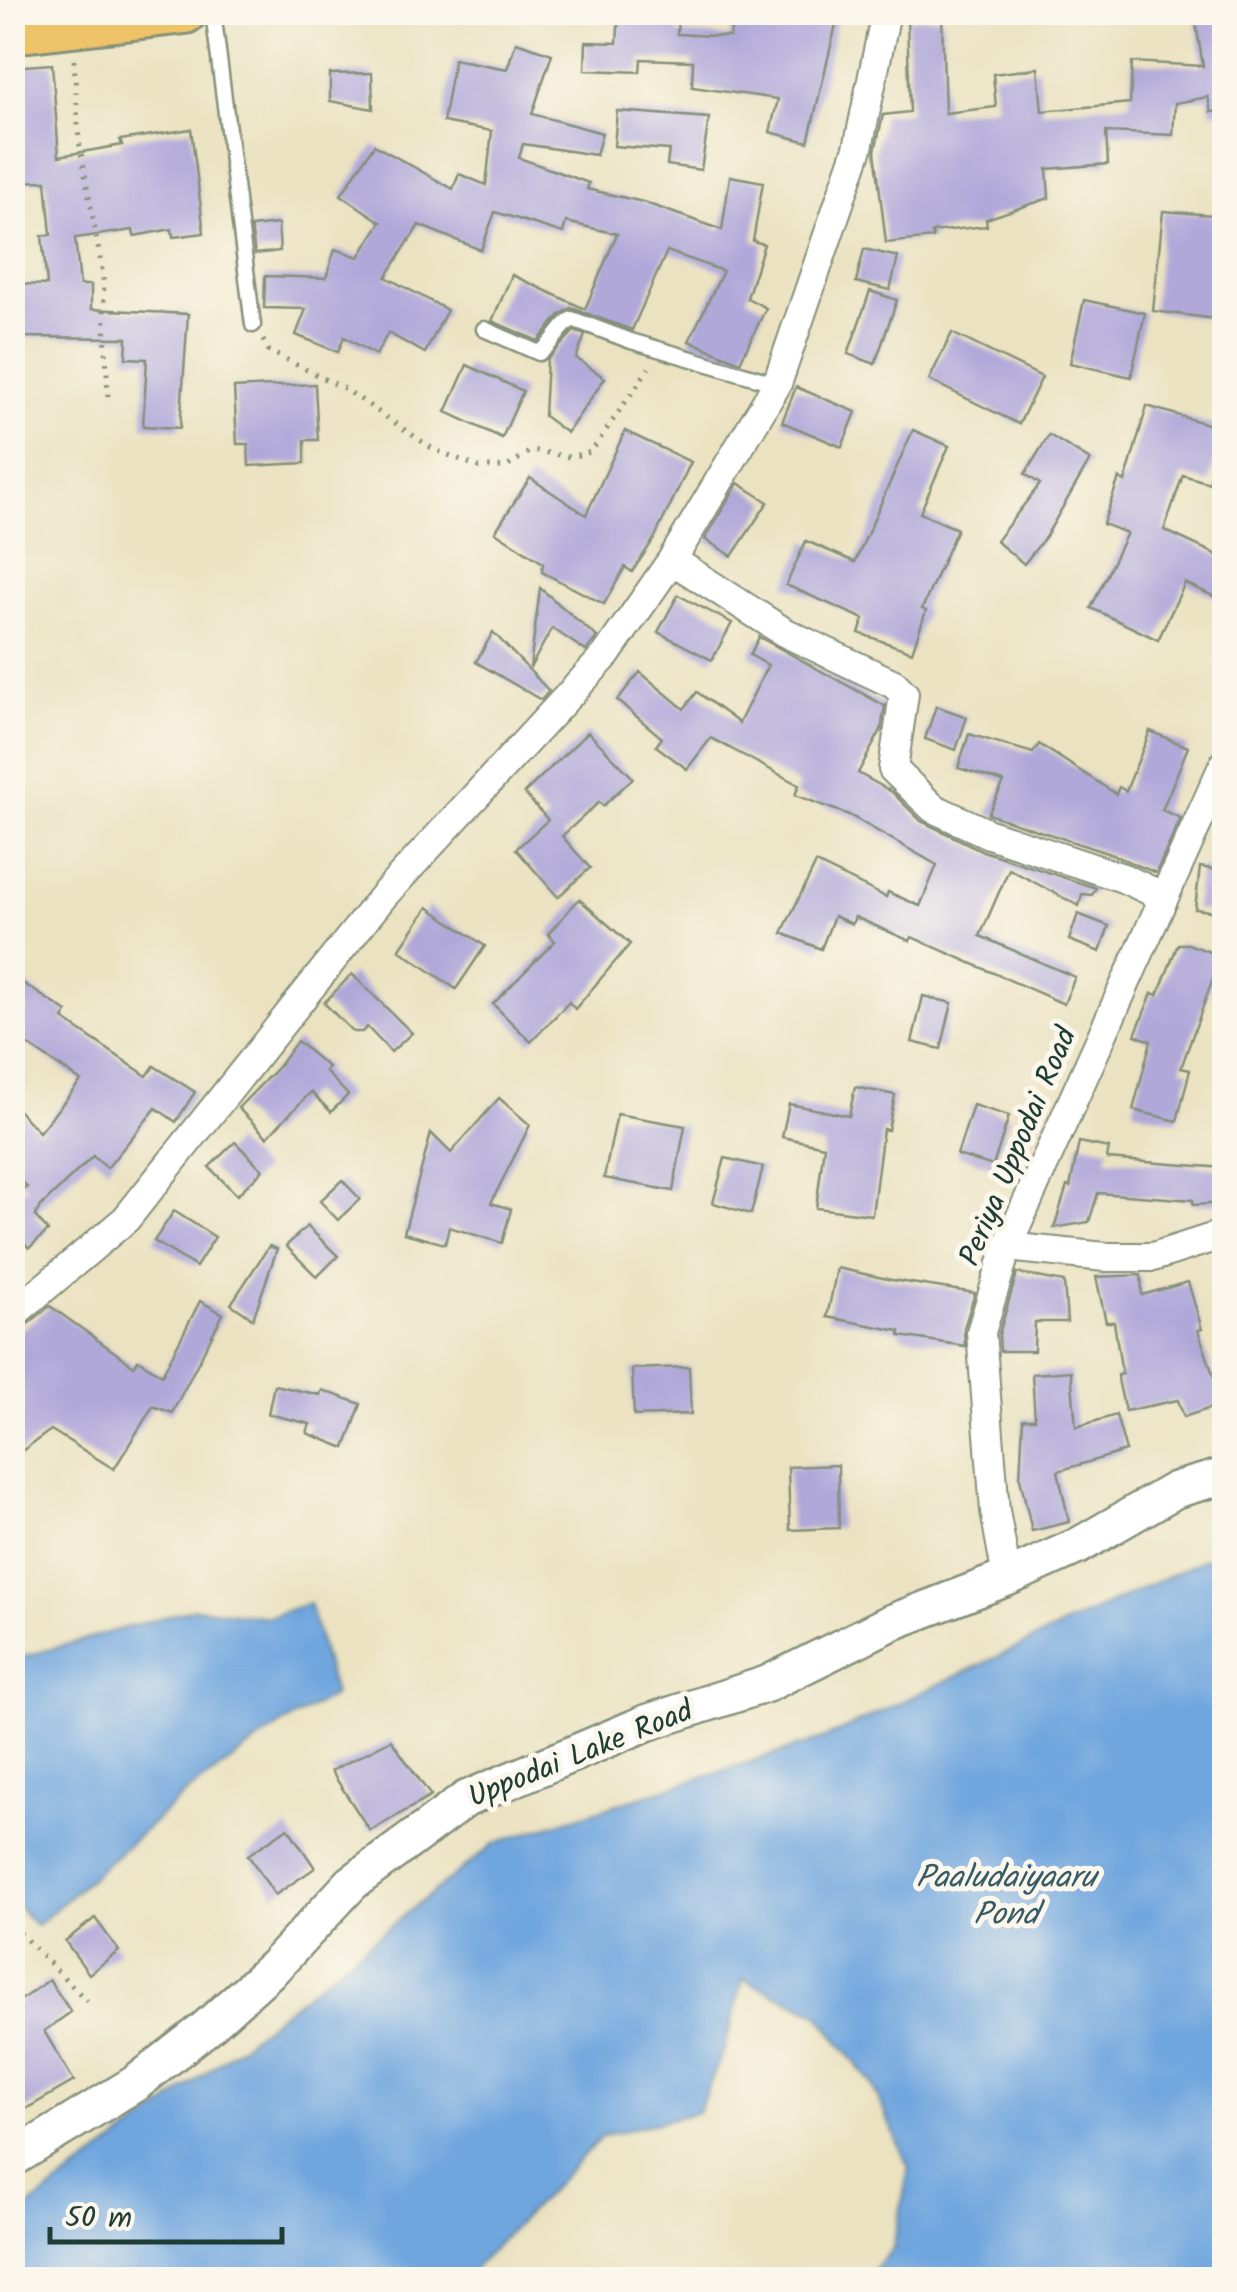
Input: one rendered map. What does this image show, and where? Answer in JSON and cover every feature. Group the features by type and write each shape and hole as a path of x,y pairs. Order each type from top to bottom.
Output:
{"main road":[{"path":"37,25 186,12"}],"street":[{"path":"12,1315 126,1219 384,895 606,655 672,560 777,384 858,148 886,12"},
{"path":"672,560 784,632 894,684 904,694 893,769 933,808 989,834 1123,878 1164,897"},
{"name":"Periya Uppodai Road","path":"1007,1578 995,1511 981,1332 1007,1246 1224,764"},
{"path":"1007,1246 1105,1257 1152,1257 1224,1234"},
{"name":"Uppodai Lake Road","path":"12,2159 136,2083 205,2029 274,1967 352,1883 466,1799 646,1723 767,1684 890,1624 1078,1546 1175,1490 1224,1476"}],"lane":[{"path":"213,12 253,325"},
{"path":"484,329 538,353 551,346 572,319 777,384"}],"path":[{"path":"37,25 79,141 103,276 108,400"},
{"path":"253,325 270,351 345,390 434,449 479,467 508,468 532,450 569,458 591,452 662,350"},
{"path":"12,1925 86,2001"}],"water":[{"name":"Paaludaiyaaru Pond","path":"1224,1550 1224,2279 864,2279 893,2249 909,2168 872,2084 817,2013 743,1979 724,2049 698,2112 602,2136 464,2279 13,2279 13,2219 166,2105 495,1843 823,1739"},
{"path":"309,1603 334,1695 281,1725 185,1794 36,1926 13,1901 13,1660 195,1608 268,1617"}],"building":[{"path":"678,12 677,34 730,37 733,12 839,12 808,142 770,132 778,99 692,87 693,61 641,59 640,72 585,70 586,42 617,43 619,13"},
{"path":"1194,12 1224,12 1224,111 1211,112 1208,97 1175,103 1173,135 1106,132 1108,164 1047,169 1049,198 986,219 987,226 932,232 933,238 886,243 875,151 883,115 910,112 907,18 942,17 945,113 996,107 993,74 1038,68 1042,111 1130,103 1132,62 1203,66"},
{"path":"516,42 552,54 532,114 602,133 596,155 523,144 519,158 589,183 587,189 643,202 722,230 730,176 763,182 753,241 764,244 747,298 766,308 740,362 689,341 723,271 667,251 632,330 571,308 538,341 492,321 512,275 585,309 617,234 566,222 563,233 495,212 481,250 419,225 386,277 447,310 425,353 388,333 376,355 344,337 338,352 296,335 306,309 264,308 265,276 326,278 335,249 359,257 381,222 341,195 374,145 453,189 459,174 486,185 492,131 443,122 454,59 507,69"},
{"path":"52,64 59,156 122,145 120,140 191,129 204,233 173,237 172,229 134,236 133,230 75,238 80,285 91,285 91,309 188,314 180,428 143,426 147,359 126,358 127,338 17,337 18,284 47,285 42,236 51,235 46,181 12,182 12,164 22,162 19,104 12,105 12,67"},
{"path":"372,73 373,109 330,101 330,74"},
{"path":"617,111 709,118 701,170 667,165 669,150 614,146"},
{"path":"1163,211 1224,216 1224,320 1153,311"},
{"path":"278,224 280,251 255,254 251,227"},
{"path":"864,249 898,257 890,290 856,282"},
{"path":"870,291 897,300 875,364 848,354"},
{"path":"1084,300 1145,313 1131,377 1070,363"},
{"path":"574,331 585,335 576,358 605,378 567,433 544,416 547,360"},
{"path":"952,333 1042,377 1019,424 929,380"},
{"path":"467,365 523,391 502,438 446,412"},
{"path":"315,384 318,440 305,440 305,463 249,466 248,444 237,444 234,388"},
{"path":"796,387 856,412 842,447 782,422"},
{"path":"1147,406 1224,429 1209,483 1183,475 1164,530 1224,558 1224,601 1185,583 1158,640 1091,608 1127,533 1103,524 1119,478 1125,482"},
{"path":"913,430 949,446 920,513 957,529 922,609 926,611 912,652 859,633 864,619 786,585 806,541 855,562"},
{"path":"625,431 691,462 654,539 632,572 625,567 604,604 542,572 543,563 495,532 530,478 586,515"},
{"path":"1049,435 1090,460 1046,536 1024,564 996,541 1040,484 1025,474"},
{"path":"738,483 768,502 732,556 705,539"},
{"path":"540,588 597,637 586,651 552,628 530,668"},
{"path":"678,595 732,623 712,660 658,632"},
{"path":"493,632 549,691 541,700 476,662"},
{"path":"759,637 885,706 881,730 858,773 892,792 921,821 983,851 1096,888 1092,895 1082,894 1079,906 1009,869 980,936 1075,977 1064,1004 912,937 910,941 855,917 852,924 834,916 821,949 782,933 816,863 886,897 888,892 920,906 937,865 849,815 795,795 799,785 711,738 687,769 656,746 662,738 617,700 640,672 684,709 697,692 739,723 768,665 750,655"},
{"path":"936,706 967,717 956,750 925,739"},
{"path":"1150,731 1188,747 1162,810 1181,818 1156,873 988,814 1004,782 958,768 969,734 1033,753 1039,744 1116,794 1119,787 1126,791"},
{"path":"588,732 633,778 562,836 590,868 558,897 516,849 548,820 524,793"},
{"path":"1200,867 1224,871 1224,913 1195,909"},
{"path":"579,899 630,944 575,1009 569,1002 531,1042 493,1004 555,941 548,934"},
{"path":"428,907 485,946 456,989 399,950"},
{"path":"1078,914 1109,926 1100,952 1069,940"},
{"path":"1178,944 1221,956 1181,1068 1190,1070 1177,1121 1133,1110 1151,1041 1135,1035 1152,993 1158,995"},
{"path":"352,974 412,1033 391,1052 367,1027 362,1032 353,1032 324,1003"},
{"path":"12,976 67,1012 63,1019 147,1076 154,1066 195,1092 176,1122 156,1108 107,1168 93,1156 40,1207 35,1216 48,1231 29,1248 15,1234 12,1237 12,1179 23,1190 27,1187 12,1172 12,1104 39,1132 81,1081 12,1034"},
{"path":"923,996 952,1003 941,1049 912,1042"},
{"path":"297,1041 328,1067 325,1071 348,1095 331,1112 311,1092 267,1137 238,1108"},
{"path":"855,1087 895,1095 888,1130 883,1129 872,1215 816,1208 824,1146 782,1137 789,1104 849,1116"},
{"path":"499,1098 530,1125 491,1203 511,1209 502,1243 449,1227 445,1244 404,1233 431,1133 451,1153"},
{"path":"973,1105 1009,1116 993,1166 957,1155"},
{"path":"617,1114 685,1126 673,1191 604,1178"},
{"path":"235,1142 263,1170 237,1195 209,1167"},
{"path":"1079,1142 1109,1148 1107,1159 1224,1168 1224,1203 1193,1205 1193,1200 1098,1193 1089,1222 1054,1228 1067,1186 1070,1187"},
{"path":"725,1158 763,1167 751,1214 713,1203"},
{"path":"342,1180 360,1199 338,1220 320,1201"},
{"path":"174,1211 215,1237 196,1267 154,1241"},
{"path":"307,1226 338,1256 317,1277 286,1246"},
{"path":"269,1246 277,1249 253,1319 231,1304"},
{"path":"837,1268 975,1293 964,1328 965,1346 900,1336 900,1331 827,1317"},
{"path":"1017,1273 1064,1282 1067,1322 1035,1322 1034,1351 1000,1351 999,1334"},
{"path":"1141,1275 1142,1295 1188,1282 1202,1329 1198,1330 1223,1404 1184,1417 1178,1400 1125,1411 1117,1375 1122,1374 1114,1322 1106,1322 1096,1277"},
{"path":"200,1301 223,1314 172,1413 153,1406 114,1469 51,1430 12,1458 12,1332 50,1306 134,1366 138,1360 162,1375"},
{"path":"689,1367 691,1414 634,1416 632,1369"},
{"path":"1071,1371 1076,1427 1116,1415 1126,1451 1058,1471 1069,1522 1032,1531 1020,1478 1023,1419 1035,1419 1032,1374"},
{"path":"274,1385 320,1395 322,1390 361,1404 345,1448 307,1433 310,1424 268,1414"},
{"path":"838,1465 839,1528 790,1530 788,1467"},
{"path":"391,1740 431,1796 370,1831 331,1771"},
{"path":"288,1828 315,1868 275,1895 248,1855"},
{"path":"95,1918 119,1951 89,1974 65,1941"},
{"path":"49,1980 71,2012 44,2031 74,2081 12,2117 12,2006"}]}
